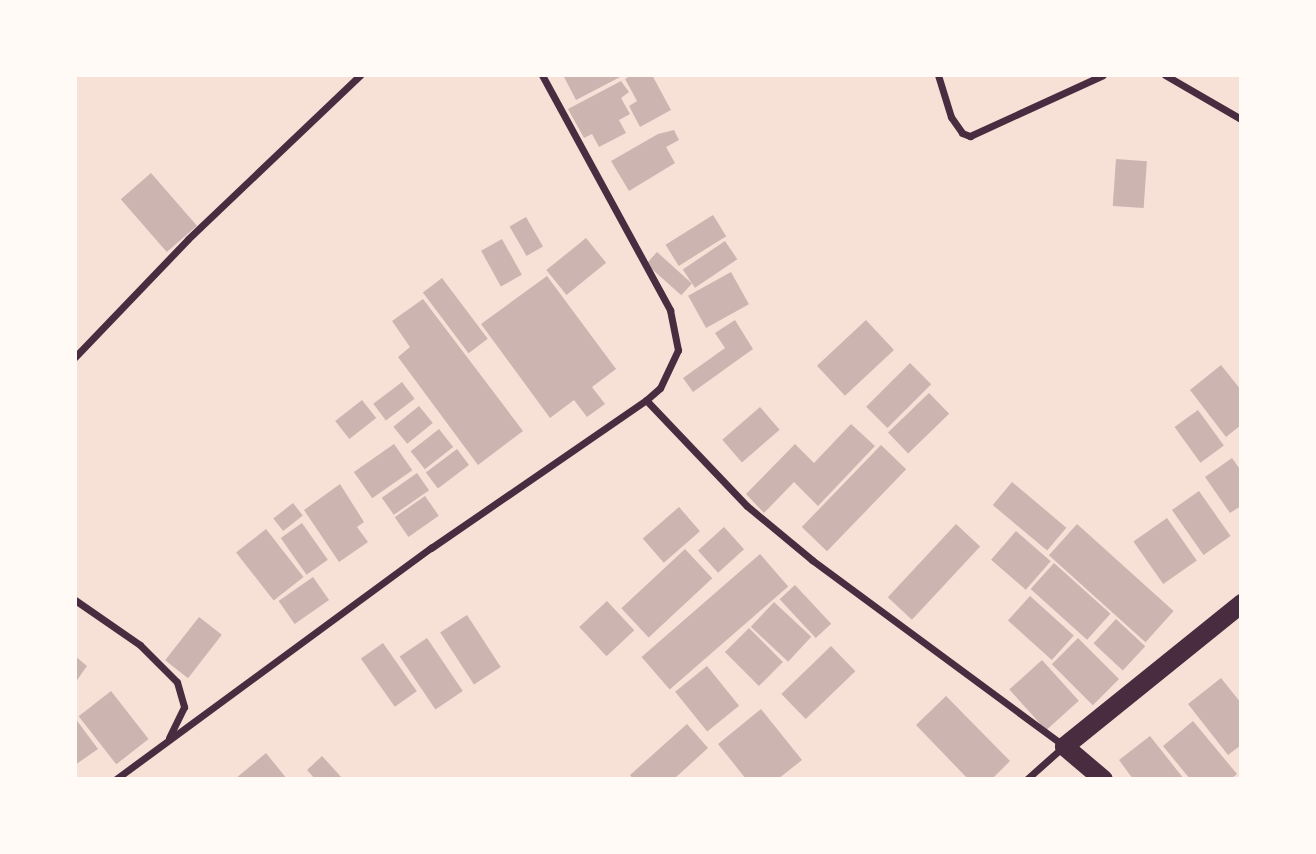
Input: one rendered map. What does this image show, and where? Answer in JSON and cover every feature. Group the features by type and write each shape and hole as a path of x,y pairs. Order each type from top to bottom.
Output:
{"highway":[{"path":"1103,779 1064,746 1241,603"}],"street":[{"path":"75,357 188,239 360,75"},
{"path":"116,779 430,548 660,388 678,350 670,310 542,75"},
{"path":"938,75 951,117 962,133 970,136 1103,75"},
{"path":"1165,75 1241,119"},
{"path":"646,400 747,506 812,560 1064,746 1027,779"},
{"path":"75,600 140,645 177,682 183,714 165,745"}],"building":[{"path":"563,75 624,75 576,100"},
{"path":"632,75 652,75 671,110 640,127 629,106 637,101 625,79"},
{"path":"621,81 629,92 621,98 630,114 619,120 626,133 599,147 592,134 584,138 568,109"},
{"path":"674,130 679,140 666,147 675,163 629,191 611,161 658,134"},
{"path":"1116,159 1147,161 1144,208 1113,206"},
{"path":"151,173 197,226 167,252 121,199"},
{"path":"713,215 726,236 679,266 666,245"},
{"path":"526,217 543,246 527,256 510,226"},
{"path":"586,238 606,263 567,295 546,270"},
{"path":"502,239 522,275 501,286 481,251"},
{"path":"725,241 737,259 695,288 683,270"},
{"path":"657,252 692,283 681,295 646,264"},
{"path":"731,272 749,304 706,328 688,296"},
{"path":"547,276 616,369 592,387 605,404 587,417 574,400 550,418 481,324"},
{"path":"442,278 488,339 469,353 423,292"},
{"path":"423,299 523,431 478,465 398,357 410,347 392,321"},
{"path":"735,320 753,349 693,392 683,378 725,348 715,333"},
{"path":"866,320 894,350 845,396 817,366"},
{"path":"910,363 931,384 887,428 866,407"},
{"path":"1221,365 1241,390 1241,425 1226,437 1190,390"},
{"path":"402,382 415,399 386,420 373,404"},
{"path":"929,393 949,414 908,453 888,433"},
{"path":"362,400 376,418 349,439 335,421"},
{"path":"419,406 433,423 407,444 393,427"},
{"path":"760,407 780,430 742,462 722,440"},
{"path":"1198,410 1224,446 1200,463 1175,427"},
{"path":"851,424 875,446 818,506 794,482 764,513 746,494 795,444 814,463"},
{"path":"439,429 453,447 425,469 411,451"},
{"path":"394,444 412,470 372,498 354,472"},
{"path":"881,445 906,469 827,551 802,527"},
{"path":"457,449 469,465 438,488 426,472"},
{"path":"1232,458 1241,471 1241,506 1230,513 1205,477"},
{"path":"417,473 429,490 394,515 382,498"},
{"path":"1012,482 1066,528 1047,551 993,505"},
{"path":"340,484 364,522 357,527 368,542 339,562 304,510"},
{"path":"1199,491 1231,536 1204,555 1172,510"},
{"path":"425,496 439,516 408,537 395,517"},
{"path":"293,503 303,516 283,531 273,518"},
{"path":"679,507 700,531 664,563 643,538"},
{"path":"1167,518 1197,561 1163,584 1133,542"},
{"path":"302,523 328,560 307,575 281,538"},
{"path":"956,524 980,547 912,620 888,597"},
{"path":"1077,524 1174,611 1146,642 1049,555"},
{"path":"724,527 744,549 718,573 698,550"},
{"path":"266,529 304,577 274,600 236,552"},
{"path":"1016,531 1051,561 1026,590 991,560"},
{"path":"685,549 712,578 649,638 621,608"},
{"path":"760,554 788,586 670,689 642,657"},
{"path":"1054,563 1110,614 1087,640 1031,589"},
{"path":"313,577 329,600 295,624 279,601"},
{"path":"795,585 831,624 816,638 780,599"},
{"path":"1030,596 1074,635 1052,660 1008,621"},
{"path":"607,601 634,630 606,656 579,627"},
{"path":"774,602 811,637 788,662 751,627"},
{"path":"467,615 501,667 474,684 440,632"},
{"path":"199,617 222,635 188,678 165,660"},
{"path":"1116,619 1145,646 1123,670 1093,643"},
{"path":"749,628 783,662 759,686 725,652"},
{"path":"427,638 463,691 435,710 400,656"},
{"path":"1078,638 1119,679 1093,705 1052,664"},
{"path":"383,643 417,691 395,707 361,658"},
{"path":"831,646 855,671 806,719 781,694"},
{"path":"75,656 87,666 75,683"},
{"path":"1042,660 1079,701 1046,730 1009,689"},
{"path":"707,666 739,706 707,731 675,692"},
{"path":"1221,678 1241,703 1241,745 1228,755 1188,704"},
{"path":"111,691 149,739 116,764 79,716"},
{"path":"946,696 1010,761 992,779 968,779 916,725"},
{"path":"761,709 802,760 778,779 746,779 718,744"},
{"path":"75,718 98,749 75,765"},
{"path":"1193,721 1237,774 1231,779 1190,779 1163,746"},
{"path":"687,724 708,748 674,779 633,779 630,775"},
{"path":"1150,736 1184,779 1133,779 1119,760"},
{"path":"266,753 287,779 235,779"},
{"path":"322,756 343,779 315,779 307,770"}]}
